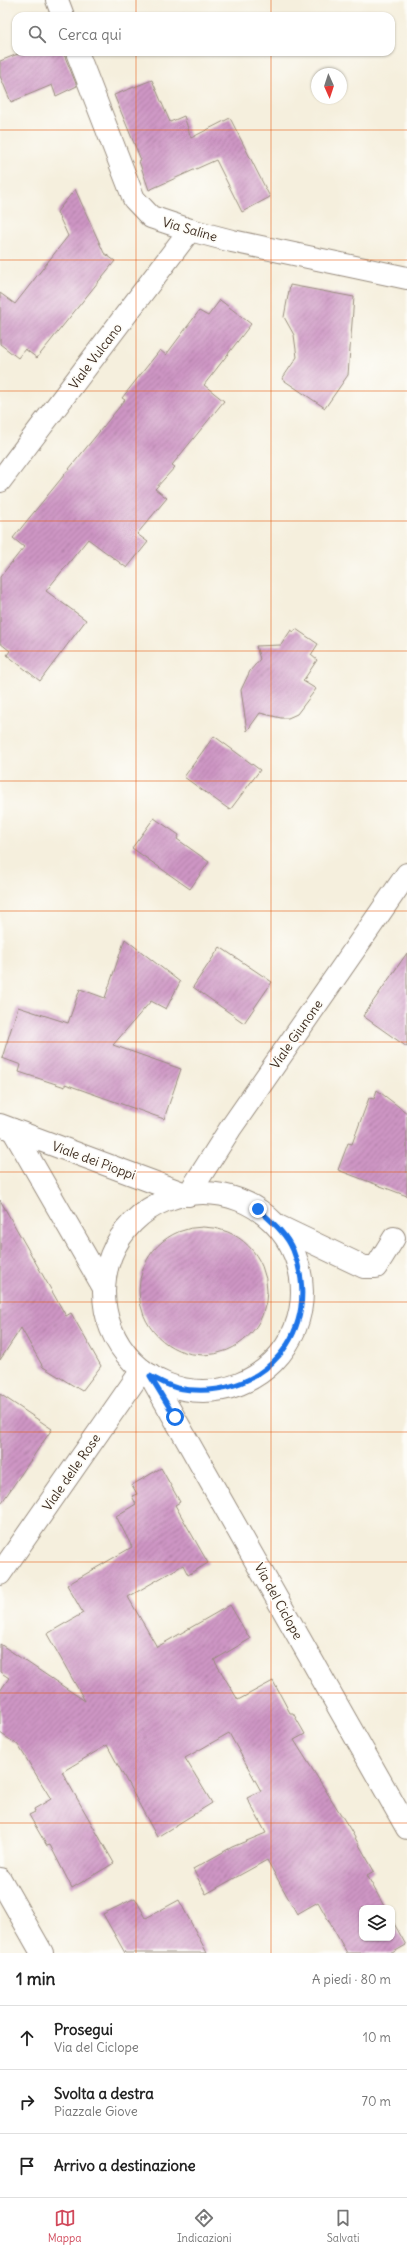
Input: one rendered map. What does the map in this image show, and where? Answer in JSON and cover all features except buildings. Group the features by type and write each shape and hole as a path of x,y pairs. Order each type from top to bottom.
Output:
{"street":[{"path":"57,0 62,12"},
{"name":"Via Saline","path":"79,56 134,199 151,218 232,241 407,278"},
{"name":"Viale Vulcano","path":"0,481 190,230"},
{"name":"Viale Giunone","path":"188,1195 230,1129 407,874"},
{"path":"6,1127 104,1288"},
{"name":"Viale dei Pioppi","path":"6,1127 188,1195"},
{"path":"212,1194 236,1199 258,1209 276,1226 292,1249 301,1276 302,1304 294,1332 279,1356 258,1375 232,1387 204,1391 176,1388 146,1373 125,1354 113,1334 106,1312 104,1288 108,1266 116,1245 129,1226 146,1212 166,1201 188,1195 212,1194"},
{"path":"276,1226 364,1267 376,1267 394,1238"},
{"name":"Viale delle Rose","path":"0,1574 146,1373"},
{"name":"Via del Ciclope","path":"146,1373 407,1828"},
{"path":"0,1879 42,1953"}],"route":[{"path":"175,1417 150,1376 176,1388 204,1391 232,1387 258,1375 279,1356 294,1332 302,1304 301,1276 292,1249 276,1226 258,1209"}]}
